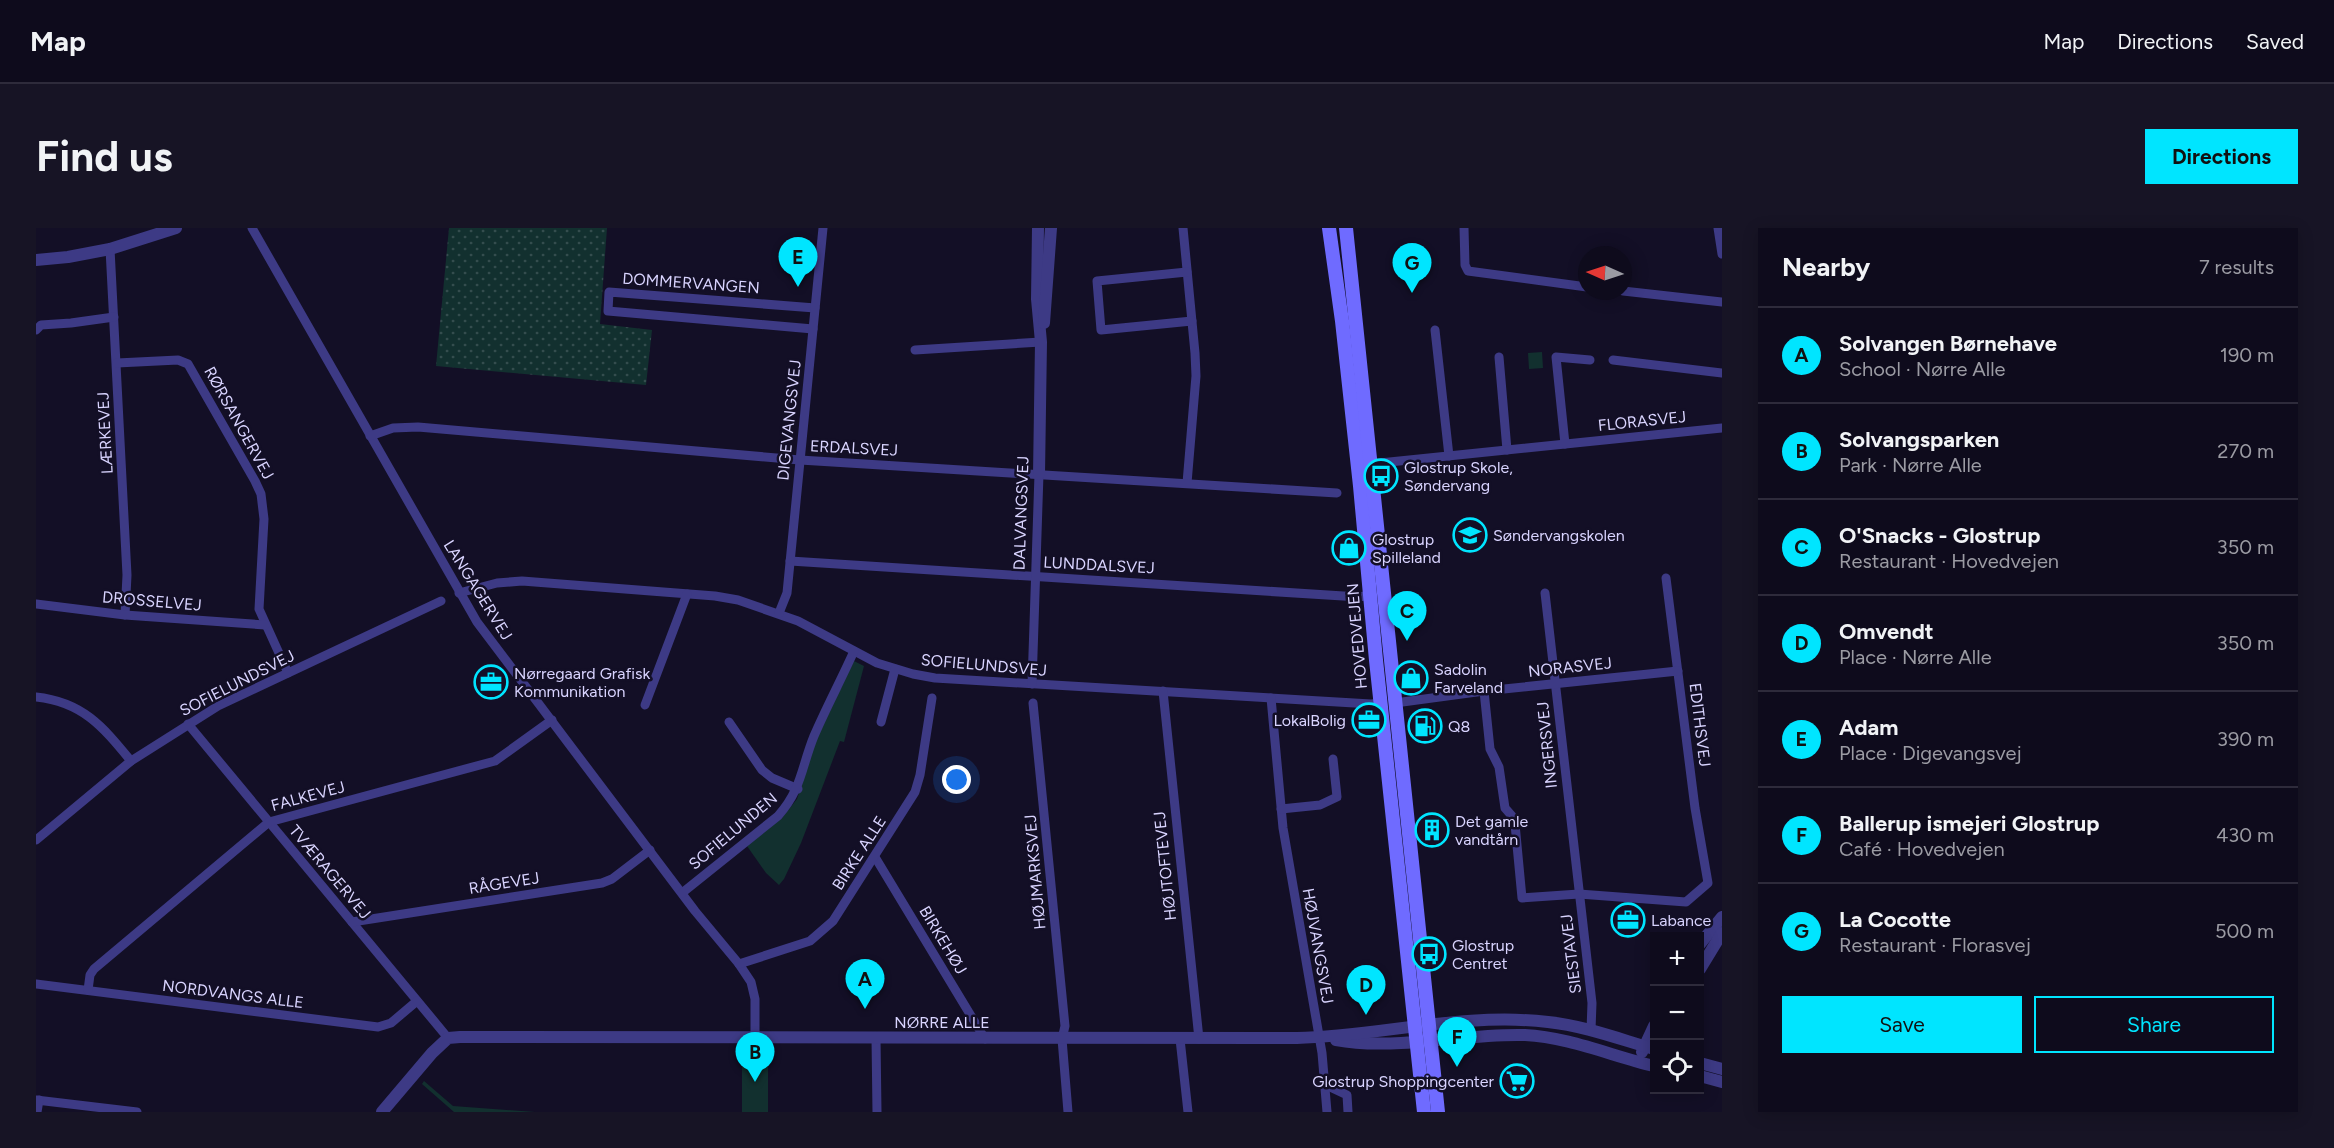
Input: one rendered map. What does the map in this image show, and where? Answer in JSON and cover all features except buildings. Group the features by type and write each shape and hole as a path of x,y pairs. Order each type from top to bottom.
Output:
{"main road":[{"name":"HOVEDVEJEN","path":"1329,228 1342,321 1413,1026 1424,1112"},
{"name":"HOVEDVEJEN","path":"1346,228 1438,1112"},
{"path":"1371,610 1381,653 1386,695 1395,703"}],"street":[{"name":"LANGAGERVEJ","path":"252,228 459,593 492,644 751,982 755,999 755,1038"},
{"name":"DIGEVANGSVEJ","path":"779,613 786,597 823,228"},
{"name":"DALVANGSVEJ","path":"1032,684 1041,342 1037,300 1038,228"},
{"name":"DALVANGSVEJ","path":"1041,342 1047,304 1051,228"},
{"path":"1183,228 1196,376 1186,483"},
{"path":"1464,228 1465,265 1468,271 1578,285"},
{"path":"1718,228 1722,254"},
{"path":"36,260 110,249 172,229"},
{"name":"LÆRKEVEJ","path":"110,249 127,575 125,615"},
{"path":"1187,272 1097,281 1101,330 1192,321"},
{"name":"DOMMERVANGEN","path":"813,329 608,311 609,292 815,308"},
{"path":"1632,292 1722,302"},
{"path":"36,330 41,325 114,317"},
{"path":"1435,330 1449,456"},
{"path":"915,350 1041,342"},
{"path":"1499,357 1508,450"},
{"path":"1565,444 1556,357 1590,360"},
{"name":"RØRSANGERVEJ","path":"117,363 178,360 191,367 261,494 264,519 258,601 265,625 288,673"},
{"path":"1613,360 1722,373"},
{"name":"ERDALSVEJ","path":"370,436 393,428 418,427 800,460 1337,493"},
{"name":"FLORASVEJ","path":"1370,464 1722,428"},
{"name":"LUNDDALSVEJ","path":"790,561 1370,596"},
{"name":"EDITHSVEJ","path":"1579,894 1686,902 1708,883 1695,808 1666,578"},
{"name":"SOFIELUNDSVEJ","path":"459,593 497,583 522,581 727,598 798,621 854,651 895,669 934,678 1380,703"},
{"name":"INGERSVEJ","path":"1545,593 1579,894"},
{"path":"645,705 687,594"},
{"name":"SOFIELUNDSVEJ","path":"36,840 131,762 218,706 441,601"},
{"name":"DROSSELVEJ","path":"36,604 125,615 265,625"},
{"name":"SOFIELUNDEN","path":"682,893 778,816 798,789 814,738 854,651"},
{"path":"881,722 895,669"},
{"name":"NORASVEJ","path":"1395,703 1484,691 1677,671"},
{"name":"HØJTOFTEVEJ","path":"1162,691 1198,1039"},
{"name":"SIESTAVEJ","path":"1484,691 1490,749 1499,767 1504,804 1515,824 1522,898 1579,894 1593,1013 1591,1030"},
{"path":"36,696 61,701 84,712 105,730 131,762"},
{"name":"BIRKE ALLE","path":"739,964 810,941 833,921 915,792 920,775 932,698"},
{"name":"HØJVANGSVEJ","path":"1270,698 1281,809 1324,1038 1324,1088 1327,1108"},
{"name":"HØJMARKSVEJ","path":"1034,703 1065,1026 1062,1039 1068,1112"},
{"name":"FALKEVEJ","path":"88,990 90,975 94,969 269,822 495,761 552,720"},
{"name":"SOFIELUNDEN","path":"729,722 762,770 772,778 798,789"},
{"name":"TVÆRAGERVEJ","path":"188,724 448,1038"},
{"path":"1281,809 1320,805 1337,796 1333,759"},
{"name":"RÅGEVEJ","path":"352,922 602,883 612,879 650,850"},
{"name":"BIRKEHØJ","path":"875,857 985,1039"},
{"path":"1704,939 1722,917"},
{"path":"1704,962 1722,933"},
{"name":"NORDVANGS ALLE","path":"36,984 378,1027 391,1023 417,1001"},
{"name":"NØRRE ALLE","path":"448,1038 474,1036 1324,1038 1430,1024 1515,1020 1546,1022 1591,1030 1650,1047"},
{"name":"NØRRE ALLE","path":"1324,1038 1344,1041 1415,1041 1538,1036 1650,1064"},
{"path":"381,1112 448,1038"},
{"path":"876,1038 877,1112"},
{"path":"1180,1039 1188,1112"},
{"path":"1637,1062 1650,1047"},
{"path":"1704,1064 1722,1069"},
{"path":"1704,1077 1722,1082"},
{"path":"1324,1088 1330,1087 1347,1095 1348,1112"},
{"path":"37,1112 37,1100 137,1112"}],"green space":[{"path":"449,228 607,228 600,324 652,330 646,385 436,366"},
{"path":"1542,352 1543,368 1529,369 1528,353"},
{"path":"854,661 864,666 844,742 840,741 801,843 779,885 766,873 747,846 782,818 797,799 816,740"},
{"path":"742,1051 768,1052 768,1112 742,1112"},
{"path":"424,1081 453,1106 535,1112 454,1112 422,1084"}],"place":[{"name":"Adam","path":"798,287"},
{"name":"La Cocotte","path":"1412,293"},
{"name":"Glostrup Skole, Søndervang","path":"1381,476"},
{"name":"Søndervangskolen","path":"1470,535"},
{"name":"Glostrup Spilleland","path":"1349,548"},
{"name":"O'Snacks - Glostrup","path":"1407,641"},
{"name":"Sadolin Farveland","path":"1411,678"},
{"name":"Nørregaard Grafisk Kommunikation","path":"491,682"},
{"name":"LokalBolig","path":"1369,720"},
{"name":"Q8","path":"1425,726"},
{"name":"Det gamle vandtårn","path":"1432,830"},
{"name":"Labance","path":"1628,920"},
{"name":"Glostrup Centret","path":"1429,954"},
{"name":"Solvangen Børnehave","path":"865,1009"},
{"name":"Omvendt","path":"1366,1015"},
{"name":"Ballerup ismejeri Glostrup","path":"1457,1067"},
{"name":"Glostrup Shoppingcenter","path":"1517,1081"},
{"name":"Solvangsparken","path":"755,1082"}]}
